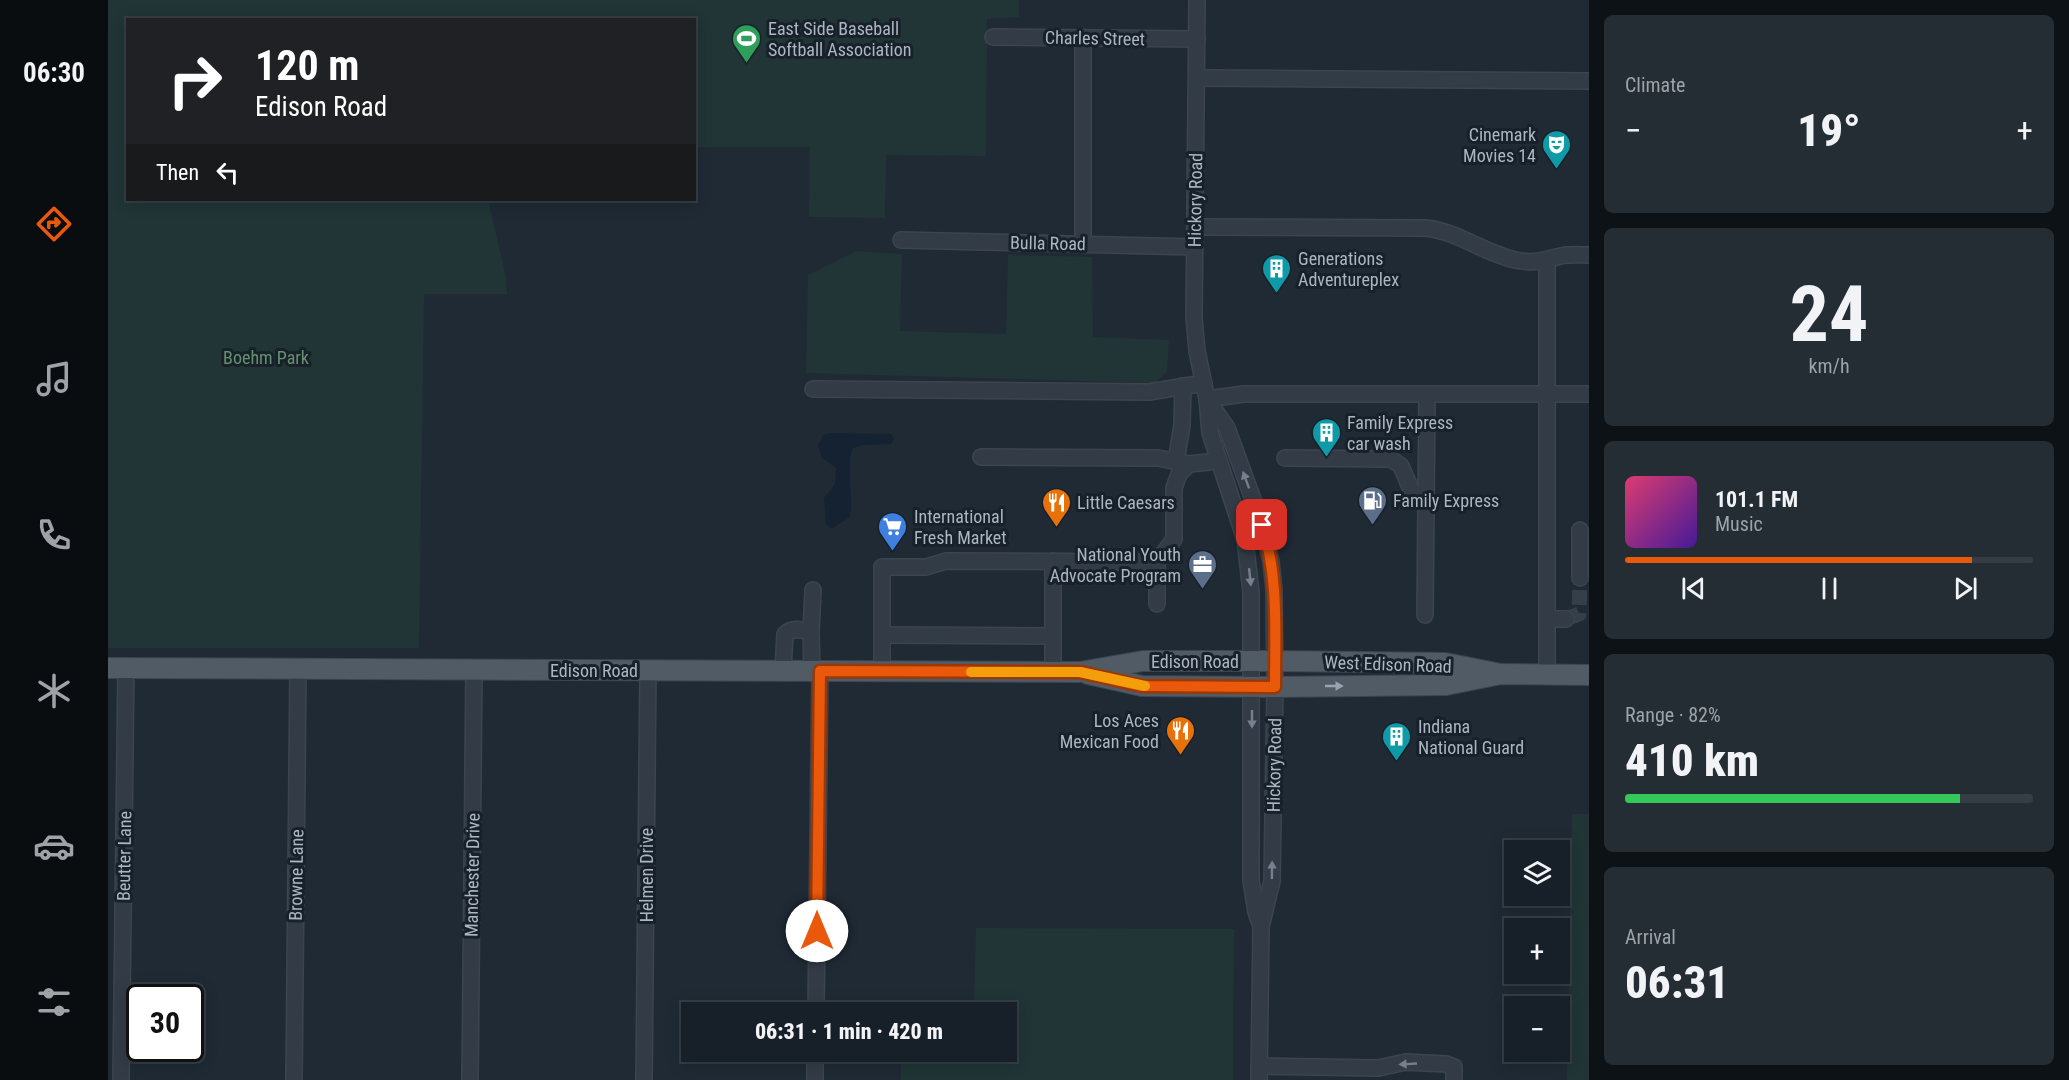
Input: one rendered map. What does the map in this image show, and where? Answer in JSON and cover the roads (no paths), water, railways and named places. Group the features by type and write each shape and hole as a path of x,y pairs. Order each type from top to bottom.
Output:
{"main road":[{"name":"Edison Road","path":"117,668 1080,672 1143,661 1275,661"},
{"name":"West Edison Road","path":"1275,661 1445,663 1501,674 1589,675"},
{"name":"Edison Road","path":"1080,672 1142,686 1275,687"},
{"name":"West Edison Road","path":"1275,687 1446,685 1501,674"}],"street":[{"name":"Hickory Road","path":"1197,0 1194,318 1210,433 1245,540 1251,591 1251,880 1261,927"},
{"name":"Charles Street","path":"993,37 1197,39"},
{"path":"1083,38 1083,243"},
{"path":"1197,78 1589,81"},
{"path":"1195,226 1432,229 1513,259 1531,262 1547,261 1566,255 1589,255"},
{"name":"Bulla Road","path":"901,240 1195,247"},
{"path":"1547,261 1547,675"},
{"path":"813,389 1149,392 1204,383"},
{"path":"1156,604 1157,562 1173,542 1174,488 1183,463 1183,386"},
{"path":"1207,399 1244,394 1589,394"},
{"path":"1425,615 1427,394"},
{"name":"Hickory Road","path":"1207,399 1227,428 1266,537 1274,590 1272,881 1261,927 1259,1073"},
{"path":"981,457 1158,458 1183,463 1218,461"},
{"path":"1285,458 1391,459 1401,466 1413,494"},
{"path":"1580,530 1580,578"},
{"path":"882,671 882,567 926,567 946,561 1157,562"},
{"path":"1053,561 1053,672"},
{"path":"813,590 811,632 816,671 816,1002"},
{"path":"1547,620 1566,619"},
{"path":"783,671 785,634 789,630 811,632"},
{"path":"882,635 1053,636"},
{"name":"Beutter Lane","path":"117,668 121,1080"},
{"name":"Browne Lane","path":"294,1080 298,669"},
{"name":"Manchester Drive","path":"470,1080 474,669"},
{"name":"Helmen Drive","path":"644,1080 648,670"},
{"path":"815,1080 816,1062"},
{"path":"1259,1073 1378,1068 1406,1062 1454,1067 1454,1080"}],"water":[{"path":"829,433 891,434 894,439 891,444 864,445 853,448 850,463 850,517 833,528 826,524 824,498 835,484 836,468 822,458 818,446 823,435"}],"tunnel":[{"path":"1566,619 1579,614 1580,578"}],"place":[{"name":"East Side Baseball Softball Association","path":"747,64"},
{"name":"Cinemark Movies 14","path":"1557,170"},
{"name":"Generations Adventureplex","path":"1277,294"},
{"name":"Family Express car wash","path":"1326,458"},
{"name":"Family Express","path":"1372,526"},
{"name":"Little Caesars","path":"1056,528"},
{"name":"International Fresh Market","path":"893,552"},
{"name":"National Youth Advocate Program","path":"1202,590"},
{"name":"Los Aces Mexican Food","path":"1180,756"},
{"name":"Indiana National Guard","path":"1397,762"}],"park label":[{"name":"Boehm Park","path":"266,357"}]}
